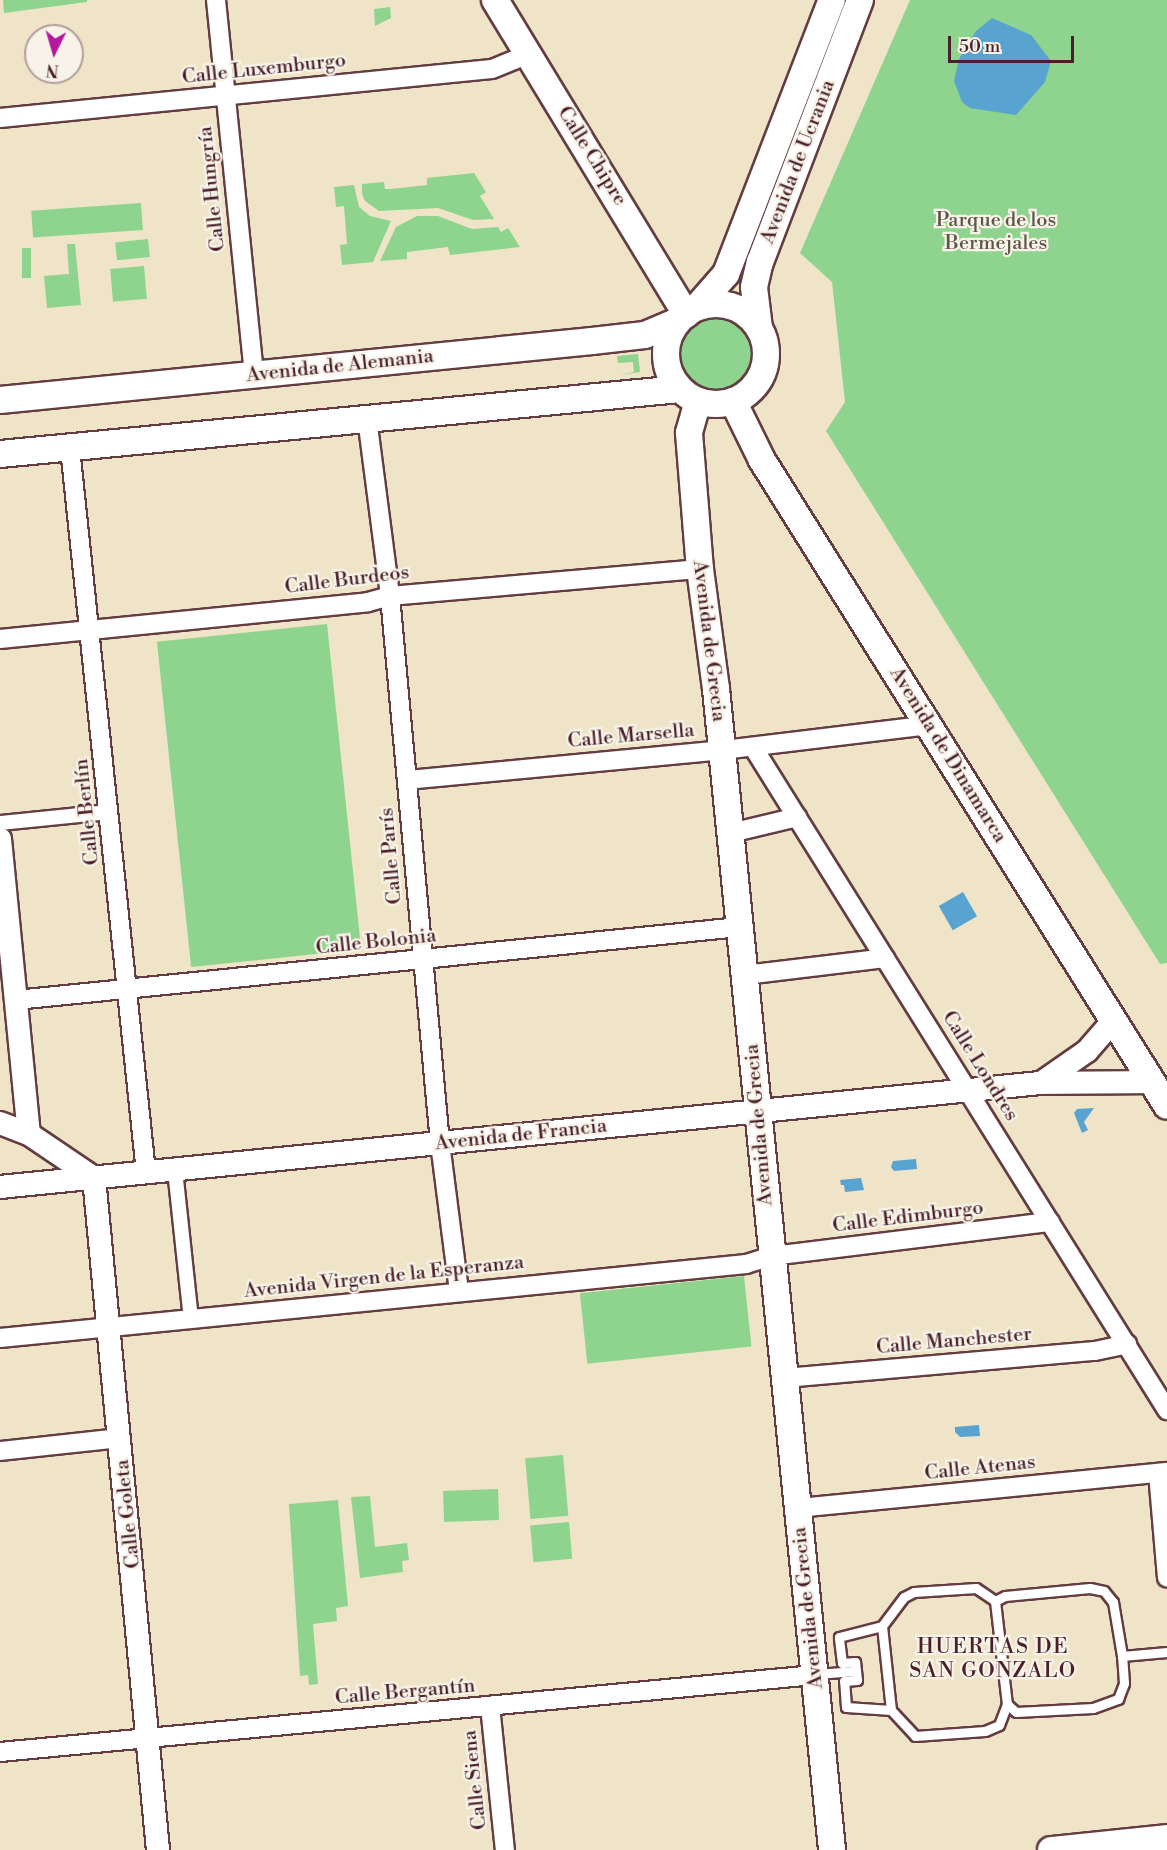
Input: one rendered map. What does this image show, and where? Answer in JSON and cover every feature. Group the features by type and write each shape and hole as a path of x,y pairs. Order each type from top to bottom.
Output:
{"main road":[{"name":"Calle Chipre","path":"495,0 687,314"},
{"name":"Avenida de Ucrania","path":"687,314 726,274 832,0"},
{"name":"Avenida de Ucrania","path":"759,328 754,303 760,262 860,0"},
{"path":"0,454 368,418 689,395 716,404 733,401 752,389 764,370 766,349 759,328 732,306 687,314 666,350 669,371 689,395"},
{"name":"Avenida de Alemania","path":"0,400 627,337 653,333 687,314"},
{"name":"Avenida de Grecia","path":"689,395 689,433 700,570 723,750 832,1850"},
{"name":"Avenida de Dinamarca","path":"733,401 757,452 1167,1106"},
{"path":"1052,1850 1117,1847 1167,1838"}],"street":[{"name":"Calle Hungría","path":"216,0 254,374"},
{"name":"Calle Luxemburgo","path":"0,118 492,69 529,54"},
{"name":"Calle París","path":"368,418 390,596 440,1143 459,1291"},
{"name":"Calle Berlín","path":"70,448 146,1172"},
{"name":"Calle Burdeos","path":"0,639 368,602 390,596 700,570"},
{"name":"Calle Marsella","path":"407,780 753,747 930,725"},
{"name":"Calle Londres","path":"753,747 1167,1410"},
{"path":"0,823 109,812"},
{"path":"731,833 797,817"},
{"path":"0,839 29,1134"},
{"name":"Calle Bolonia","path":"16,1000 740,927"},
{"path":"745,975 885,958"},
{"path":"1041,1083 1087,1051 1114,1020"},
{"path":"1087,1051 1080,1065 1093,1082"},
{"name":"Avenida de Francia","path":"0,1187 1041,1083 1152,1082"},
{"path":"0,1124 29,1134 94,1178"},
{"path":"175,1170 191,1320"},
{"name":"Calle Goleta","path":"94,1178 158,1850"},
{"name":"Calle Edimburgo","path":"772,1256 1050,1222"},
{"name":"Avenida Virgen de la Esperanza","path":"0,1338 746,1264 772,1256"},
{"name":"Calle Manchester","path":"785,1378 1095,1351 1127,1344"},
{"path":"0,1451 120,1438"},
{"path":"1163,1472 1167,1578"},
{"name":"Calle Atenas","path":"798,1508 1163,1472"},
{"name":"Calle Bergantín","path":"0,1752 148,1740 814,1675"},
{"name":"Calle Siena","path":"490,1706 505,1850"}],"lane":[{"path":"882,1626 891,1710 915,1736 985,1731 999,1725 1007,1704 994,1601 976,1588 914,1592 904,1597 882,1626 839,1637 842,1664 855,1662 857,1680 844,1681 846,1707 891,1710"},
{"path":"994,1601 1005,1596 1090,1588 1104,1591 1113,1602 1122,1656 1124,1683 1118,1699 1093,1708 1027,1712 1016,1712 1007,1704"},
{"path":"1122,1656 1167,1652"},
{"path":"814,1675 856,1671"}],"green space":[{"path":"3,0 87,0 87,2 4,13"},
{"name":"Parque de los Bermejales","path":"910,0 1167,0 1167,963 1160,964 826,431 845,402 832,282 800,253"},
{"path":"390,7 391,18 375,26 374,9"},
{"path":"474,173 486,192 480,196 494,219 473,220 438,208 379,211 365,201 362,194 362,184 384,182 385,189 391,189 427,185 427,178"},
{"path":"354,185 359,207 370,216 391,221 373,262 342,265 340,245 347,244 344,206 336,207 334,187"},
{"path":"141,203 143,230 33,238 31,211"},
{"path":"417,216 438,216 472,229 498,227 501,232 508,228 520,247 450,255 448,247 407,252 407,259 380,261 396,227"},
{"path":"148,239 150,257 117,260 115,242"},
{"path":"67,244 75,244 81,305 47,308 44,276 69,274"},
{"path":"22,248 31,248 31,278 22,278"},
{"path":"144,266 147,299 113,302 110,269"},
{"path":"709,318 723,318 737,324 747,334 753,348 753,362 747,376 737,386 723,392 709,392 695,386 685,376 679,362 679,348 685,334 695,324"},
{"path":"638,354 640,372 619,375 634,372 633,362 618,363 617,356"},
{"path":"327,624 361,949 191,967 157,642"},
{"path":"744,1276 751,1347 587,1364 580,1293"},
{"path":"563,1455 568,1516 530,1519 525,1458"},
{"path":"498,1489 499,1520 444,1522 443,1491"},
{"path":"370,1496 375,1547 407,1543 409,1560 402,1561 403,1572 360,1578 351,1497"},
{"path":"338,1500 348,1606 336,1608 337,1621 313,1624 318,1684 309,1685 308,1675 300,1676 289,1504"},
{"path":"569,1522 572,1559 533,1562 530,1525"}],"water":[{"path":"992,18 1031,35 1051,61 1045,82 1016,115 970,108 962,102 954,81 959,59 976,31"},
{"path":"963,892 977,916 953,930 939,906"},
{"path":"1094,1108 1084,1122 1088,1130 1082,1133 1074,1113 1077,1109"},
{"path":"916,1159 917,1169 894,1171 891,1167 893,1161"},
{"path":"861,1178 864,1190 845,1192 840,1180"},
{"path":"979,1425 980,1436 960,1437 955,1432 955,1427"}],"district":[{"name":"HUERTAS DE SAN GONZALO","path":"993,1659"}]}
